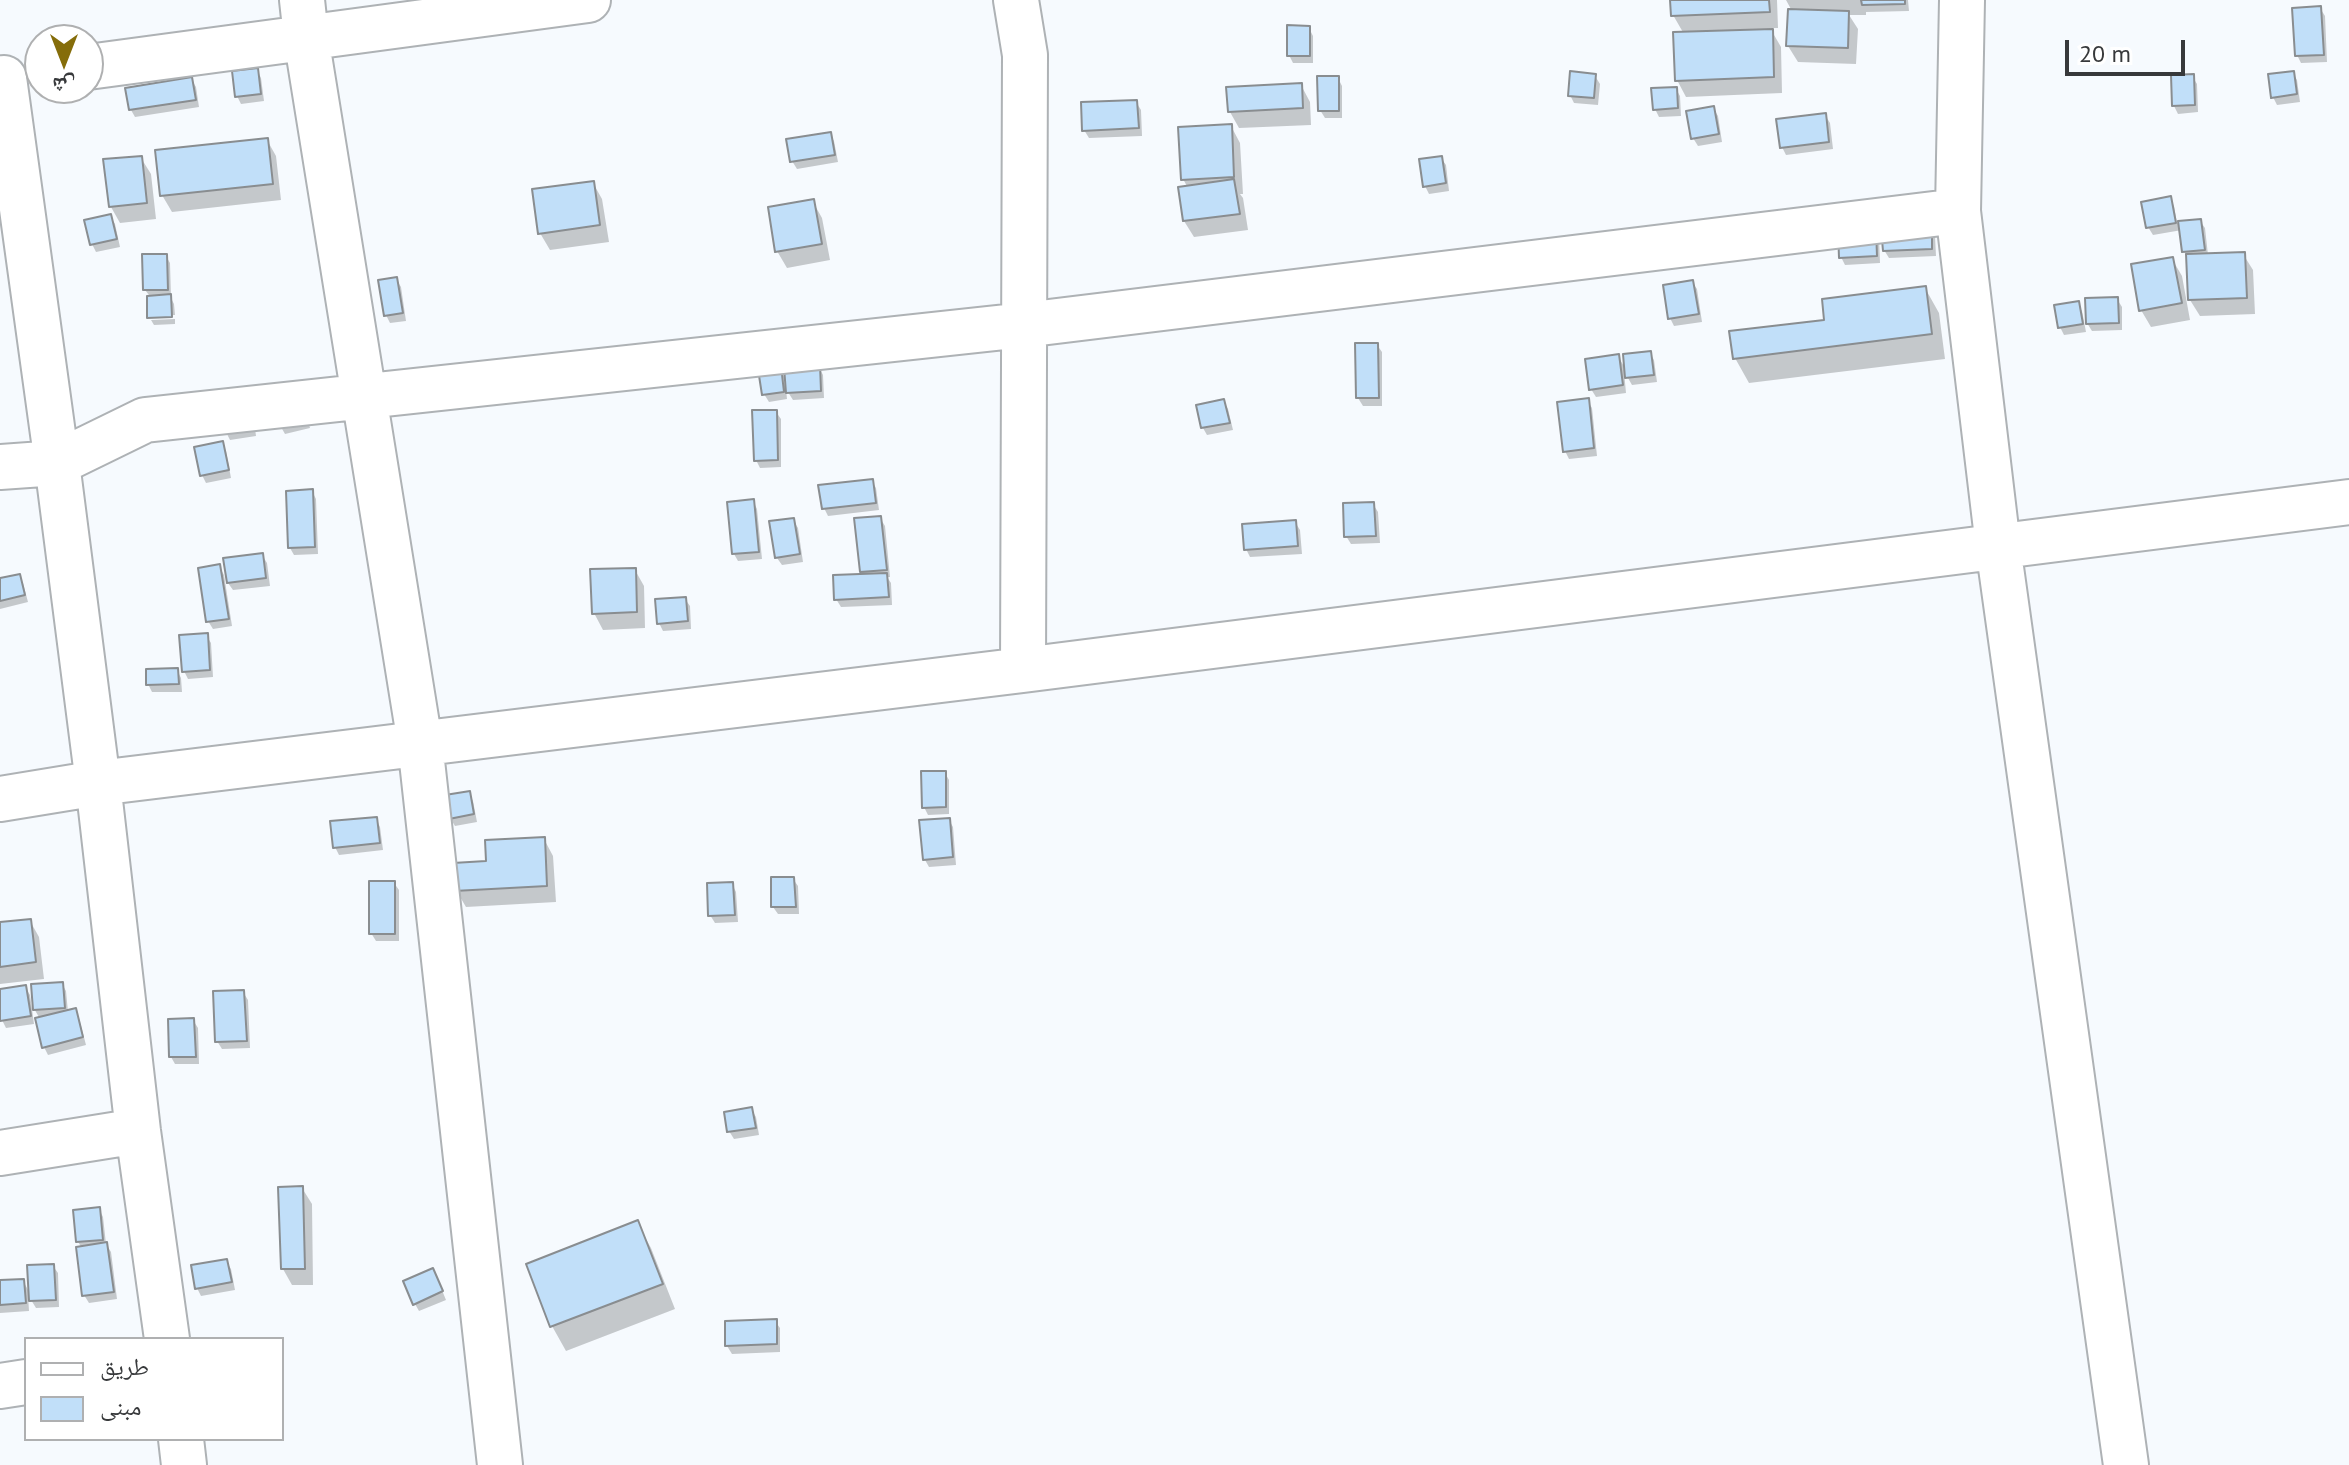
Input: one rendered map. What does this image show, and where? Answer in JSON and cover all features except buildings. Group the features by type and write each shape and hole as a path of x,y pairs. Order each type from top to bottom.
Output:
{"street":[{"path":"104,63 304,19 588,0"},
{"path":"1016,0 1025,55 1023,670"},
{"path":"1962,0 1958,211 1998,546 2126,1465"},
{"path":"304,19 420,743 500,1465"},
{"path":"15,77 57,463 138,1131 167,1337"},
{"path":"0,467 57,463 145,420 1024,325 1958,211"},
{"path":"0,799 98,783 1023,670 2349,502"},
{"path":"0,1153 138,1131"},
{"path":"0,1386 24,1382"},
{"path":"181,1441 184,1465"}]}
